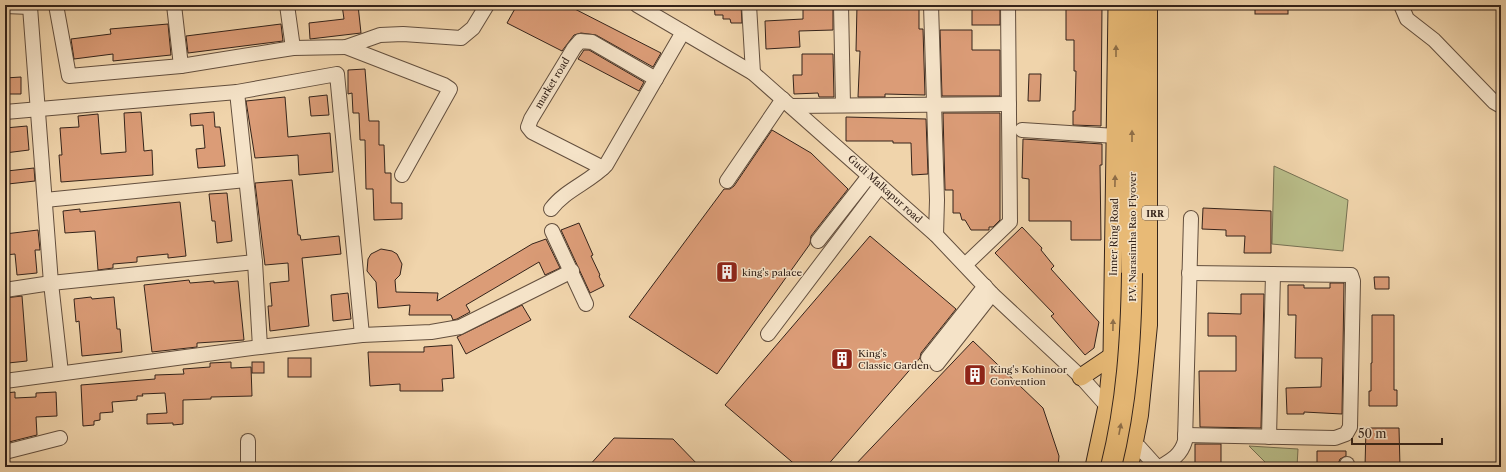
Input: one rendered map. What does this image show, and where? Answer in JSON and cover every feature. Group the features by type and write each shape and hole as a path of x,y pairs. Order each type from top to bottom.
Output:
{"highway":[{"name":"P.V. Narasimha Rao Flyover","path":"1100,466 1123,414 1130,352 1132,273 1132,5"},
{"name":"P.V. Narasimha Rao Flyover","path":"1128,467 1139,409 1147,325 1147,5"}],"main road":[{"name":"Inner Ring Road","path":"1100,466 1112,356 1117,5"},
{"name":"IRR","path":"1134,467 1139,447 1153,342 1156,103 1154,5"},
{"path":"1081,377 1112,356"},
{"path":"1100,466 1106,462 1120,467"}],"street":[{"path":"56,5 69,76 181,66 293,48 346,47 380,35 403,34 461,38 473,28 487,5"},
{"path":"174,5 181,66"},
{"path":"287,5 293,48"},
{"name":"Gudi Malkapur road","path":"637,5 753,73 787,102 936,235 988,290 1081,377 1107,406"},
{"path":"749,5 753,73"},
{"path":"841,5 843,104"},
{"path":"931,5 937,200 936,235"},
{"path":"965,265 1010,222 1008,5"},
{"path":"1400,5 1407,19 1434,40 1494,102 1501,106"},
{"path":"5,6 31,6 37,110 51,283 61,373"},
{"path":"551,209 569,192 596,175 603,168 683,32"},
{"name":"market road","path":"603,168 563,149 529,130 528,124 534,112 574,48 580,41 592,42 656,79"},
{"path":"346,47 444,85 450,89 402,175"},
{"path":"5,112 237,92 337,74 362,335"},
{"path":"237,92 254,262 260,347"},
{"path":"727,182 787,102 843,104 1009,104"},
{"path":"1022,130 1116,136"},
{"path":"818,241 869,176"},
{"path":"45,200 246,180"},
{"path":"768,334 880,186"},
{"path":"1160,467 1174,459 1180,453 1185,435 1191,218"},
{"path":"552,231 572,271 586,304"},
{"path":"5,290 51,283 254,262"},
{"path":"5,381 260,347 362,335 424,332 460,327 572,271"},
{"path":"1185,435 1336,438 1346,434 1350,427 1352,277 1346,274 1189,273"},
{"path":"1269,436 1273,274"},
{"path":"933,361 988,290"},
{"path":"5,452 60,438"},
{"path":"248,441 248,467"},
{"path":"1139,447 1157,467"}],"green space":[{"path":"1274,166 1348,200 1343,251 1272,244"},
{"path":"1249,446 1298,449 1297,467 1270,467"}],"building":[{"path":"342,5 358,5 361,33 310,39 309,23 344,19"},
{"path":"517,5 567,5 661,53 653,67 596,35 581,33 574,35 562,51 507,23"},
{"path":"714,5 741,5 742,23 731,23 730,19 723,19 723,15 715,15"},
{"path":"803,5 833,5 833,30 799,31 800,47 766,49 765,21 803,19"},
{"path":"857,5 919,5 919,29 923,29 925,95 885,94 885,97 858,97 860,51 856,51"},
{"path":"1066,5 1102,5 1101,126 1073,125 1073,111 1075,111 1076,71 1074,71 1074,40 1066,40"},
{"path":"1255,5 1288,5 1288,14 1255,14"},
{"path":"972,6 1000,6 1000,25 972,25"},
{"path":"168,24 171,55 113,61 113,54 74,59 71,39 111,34 110,29"},
{"path":"281,24 283,41 188,53 186,36"},
{"path":"940,30 972,30 972,50 1000,50 1000,96 942,96"},
{"path":"584,50 589,50 644,82 639,91 578,59"},
{"path":"802,54 833,54 834,97 819,97 818,93 794,94 793,75 802,75"},
{"path":"365,69 369,121 379,121 379,145 384,145 385,173 391,173 391,203 402,203 402,219 374,220 373,189 366,189 365,140 360,140 359,113 353,113 352,93 348,94 348,70"},
{"path":"1029,74 1041,74 1040,101 1028,101"},
{"path":"21,77 21,94 5,94 5,78"},
{"path":"327,95 329,115 311,116 309,97"},
{"path":"285,97 288,137 330,133 333,172 299,175 298,155 255,158 246,101"},
{"path":"141,112 144,151 152,150 153,175 61,182 59,155 62,155 60,128 79,127 78,116 98,114 101,154 126,152 124,113"},
{"path":"214,112 215,127 220,127 225,166 198,168 196,149 205,148 203,125 191,126 190,114"},
{"path":"943,113 1000,113 1000,220 993,227 989,227 989,230 971,230 965,220 962,220 960,213 953,213 953,190 945,190"},
{"path":"846,117 926,119 928,174 912,175 911,143 893,143 893,141 846,141"},
{"path":"27,126 29,150 5,153 5,128"},
{"name":"king's palace","path":"772,130 811,153 848,189 811,236 810,244 717,374 629,317 724,189 730,189 734,186"},
{"path":"1023,139 1102,144 1102,165 1100,165 1101,240 1071,240 1071,221 1029,221 1029,179 1022,178"},
{"path":"34,168 35,181 8,184 7,171"},
{"path":"292,180 298,235 300,235 301,240 339,236 341,254 302,258 309,326 270,331 268,306 272,306 270,283 289,281 288,263 265,265 255,183"},
{"path":"227,193 232,241 217,243 215,221 212,221 209,194"},
{"path":"180,202 186,256 168,258 168,254 137,257 137,262 113,264 113,268 98,270 95,231 65,233 63,211 80,209 80,212"},
{"path":"1203,208 1271,211 1271,253 1244,253 1245,236 1226,236 1226,230 1202,229"},
{"path":"579,223 593,255 591,256 604,286 590,293 561,230"},
{"path":"1022,227 1042,248 1041,250 1054,266 1051,269 1099,322 1094,348 1085,355 1051,316 1054,314 995,253"},
{"path":"38,230 40,250 35,250 37,273 17,275 15,254 5,255 5,234"},
{"name":"King's Classic Garden","path":"870,236 956,309 921,353 920,358 826,467 798,467 725,405"},
{"path":"546,239 560,268 545,275 539,262 466,305 470,312 453,320 451,315 409,315 410,305 378,308 376,282 367,271 368,259 371,254 381,249 392,251 397,254 402,264 400,275 395,280 396,292 438,293 437,301 532,244"},
{"path":"1374,277 1389,277 1389,289 1375,289"},
{"path":"189,280 190,283 238,281 244,340 197,343 197,347 152,352 144,285"},
{"path":"1330,283 1344,283 1342,414 1304,412 1304,414 1287,414 1286,388 1321,387 1322,358 1295,358 1296,315 1288,315 1288,285 1304,285 1304,288 1330,288"},
{"path":"348,293 351,319 333,321 331,295"},
{"path":"1241,294 1264,294 1261,428 1200,427 1199,371 1236,371 1236,336 1208,336 1208,313 1241,314"},
{"path":"22,296 27,361 8,363 5,298"},
{"path":"91,297 92,299 114,297 117,329 120,329 122,352 82,356 79,321 76,322 74,299"},
{"path":"522,305 531,320 466,354 457,337"},
{"path":"1372,315 1394,315 1394,390 1397,390 1397,406 1369,406 1372,363"},
{"name":"King's Kohinoor Convention","path":"973,341 1043,408 1059,456 1058,467 853,467"},
{"path":"452,345 454,378 442,379 443,391 400,391 400,384 370,386 368,352 424,352 424,347"},
{"path":"288,358 311,358 311,377 288,377"},
{"path":"231,362 231,368 251,367 252,396 211,397 211,399 183,400 183,424 173,425 173,423 147,424 147,414 167,413 165,393 142,394 143,396 137,396 137,400 112,402 113,412 100,413 100,420 94,421 94,425 83,426 81,385 155,379 155,375 184,374 183,369 210,367 210,363"},
{"path":"252,362 264,362 264,373 252,373"},
{"path":"15,392 15,398 36,397 36,393 56,392 57,416 36,417 37,435 5,443 5,393"},
{"path":"1366,428 1399,428 1400,467 1365,467"},
{"path":"614,438 673,439 700,467 588,467"},
{"path":"1195,444 1221,444 1221,467 1195,467"},
{"path":"1317,451 1346,451 1346,456 1340,459 1338,464 1317,464"}],"place":[{"name":"king's palace","path":"727,272"},
{"name":"King's Classic Garden","path":"842,359"},
{"name":"King's Kohinoor Convention","path":"975,375"}]}
